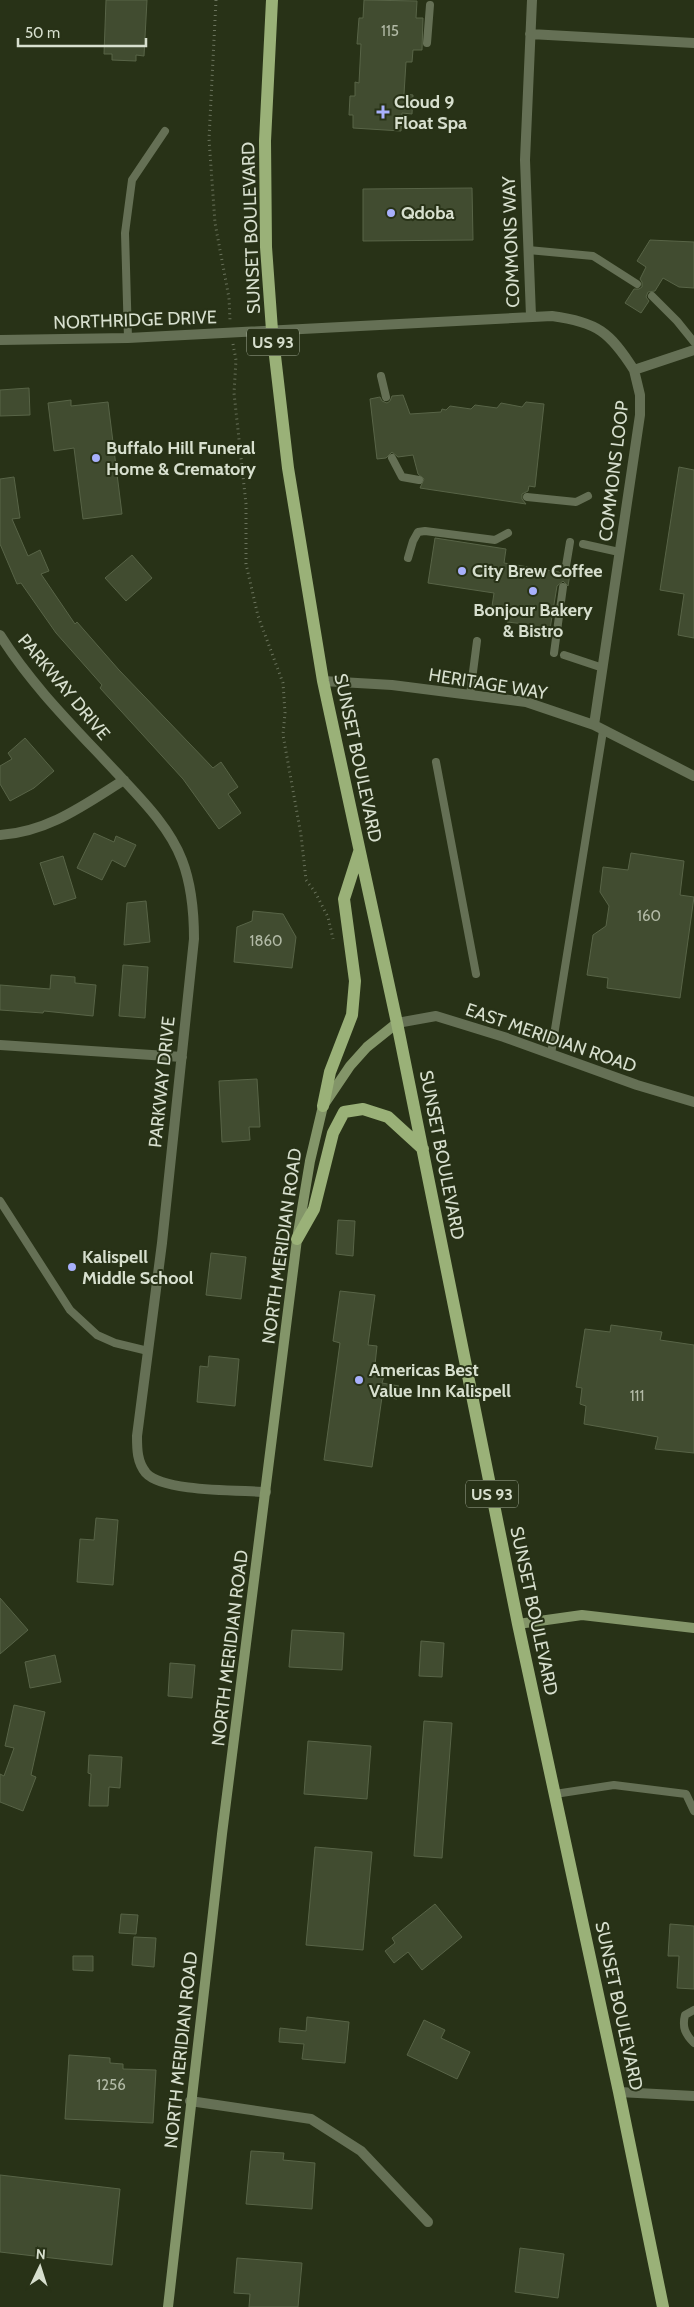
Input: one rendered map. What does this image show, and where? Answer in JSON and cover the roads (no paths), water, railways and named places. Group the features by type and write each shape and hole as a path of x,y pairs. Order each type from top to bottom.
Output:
{"main road":[{"name":"SUNSET BOULEVARD","path":"272,0 265,141 266,247 272,330 288,468 323,681 397,1022 518,1624 619,2092 663,2307"},
{"path":"323,1106 330,1072 352,1015 355,981 344,900 360,849"},
{"name":"NORTH MERIDIAN ROAD","path":"168,2307 190,2101 297,1239 310,1160 323,1106 350,1066 367,1047 397,1022"},
{"path":"297,1239 314,1209 332,1133 344,1112 364,1109 388,1117 423,1149"},
{"path":"518,1624 560,1616 582,1615 694,1628"}],"street":[{"name":"COMMONS WAY","path":"272,330 531,316 525,160 532,0"},
{"path":"530,34 694,43"},
{"name":"COMMONS LOOP","path":"531,316 580,319 607,334 634,370 640,395 640,415 594,725"},
{"name":"NORTHRIDGE DRIVE","path":"0,340 128,338 272,330"},
{"path":"634,370 694,350"},
{"name":"PARKWAY DRIVE","path":"0,635 40,690 124,780 167,833 181,858 188,876 194,917 194,939 182,1057 137,1436 137,1453 146,1473 163,1483 184,1487 266,1492"},
{"name":"HERITAGE WAY","path":"323,681 392,685 526,702 594,725 694,776"},
{"path":"0,835 43,827 58,821 124,780"},
{"name":"EAST MERIDIAN ROAD","path":"397,1022 436,1016 637,1085 694,1102"},
{"path":"0,1045 182,1057"},
{"path":"619,2092 694,2096"},
{"path":"190,2101 311,2119 362,2151 428,2222"}],"lane":[{"path":"427,43 430,5"},
{"path":"128,338 125,233 132,180 165,131"},
{"path":"528,250 593,256 637,284"},
{"path":"652,296 677,321 694,342"},
{"path":"382,376 386,397"},
{"path":"392,458 402,477 419,480"},
{"path":"527,496 576,502 588,496"},
{"path":"408,558 418,532 425,531 495,540 508,533"},
{"path":"565,572 570,542"},
{"path":"583,544 620,552"},
{"path":"554,653 563,587"},
{"path":"470,695 477,641"},
{"path":"564,654 603,668"},
{"path":"551,1054 603,731"},
{"path":"436,762 476,974"},
{"path":"0,1201 70,1310 97,1335 115,1343 148,1351"},
{"path":"555,1794 614,1785 686,1794 694,1811"},
{"path":"694,2010 686,2015 683,2024 686,2035 694,2043"}],"place":[{"name":"Cloud 9 Float Spa","path":"383,112"},
{"name":"Qdoba","path":"391,213"},
{"name":"Buffalo Hill Funeral Home & Crematory","path":"96,458"},
{"name":"City Brew Coffee","path":"462,571"},
{"name":"Bonjour Bakery & Bistro","path":"533,591"},
{"name":"Kalispell Middle School","path":"72,1267"},
{"name":"Americas Best Value Inn Kalispell","path":"359,1380"}]}
